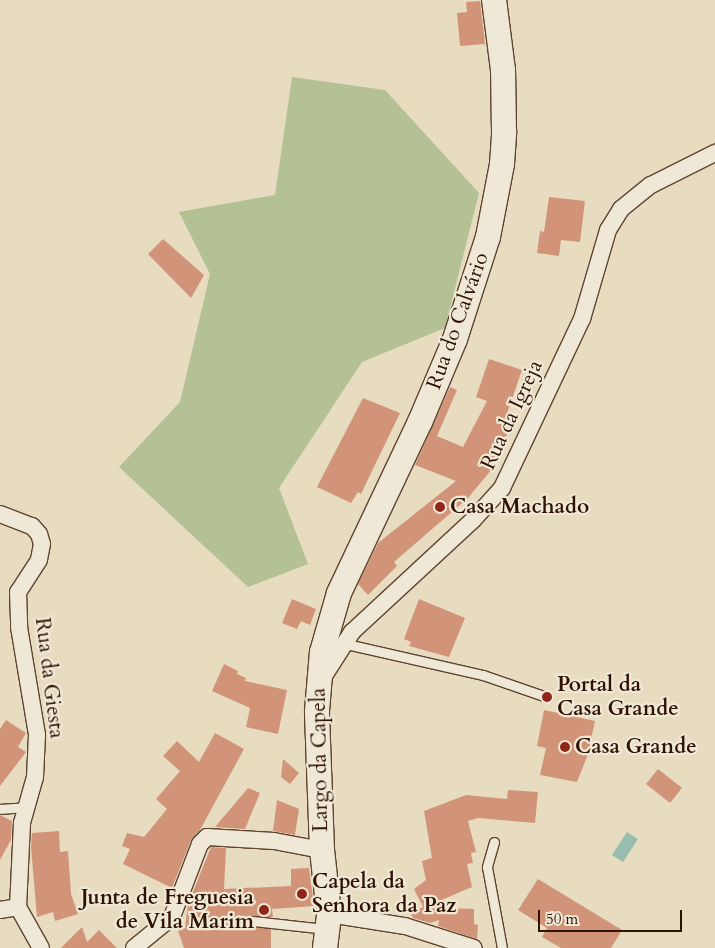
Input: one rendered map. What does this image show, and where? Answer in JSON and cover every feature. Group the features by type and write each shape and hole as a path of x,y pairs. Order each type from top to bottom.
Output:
{"street":[{"name":"Rua do Calvário","path":"347,576 435,388 477,274 502,164 504,100 494,0"},
{"name":"Rua da Igreja","path":"317,689 342,643 478,515 502,488 580,325 608,230 621,209 651,185 715,153"},
{"name":"Rua da Giesta","path":"0,514 32,526 39,534 42,544 39,560 18,592 18,627 37,735 35,777 22,823 18,907"},
{"name":"Largo da Capela","path":"327,930 322,850 317,689 326,629 347,576"},
{"path":"134,948 172,917 200,844 207,838 274,842 322,850"},
{"path":"0,910 18,907 41,948"},
{"path":"327,930 405,926 474,948"}],"lane":[{"path":"342,643 483,675 544,696"},
{"path":"0,809 26,807"},
{"path":"494,842 487,867 502,948"},
{"path":"253,922 327,930"}],"shaded area":[{"path":"292,77 385,90 479,193 445,328 362,362 279,488 308,564 248,587 119,467 180,402 210,274 179,212 275,195"},
{"path":"627,832 638,839 623,862 612,855"}],"building":[{"path":"480,1 485,44 460,46 457,13 467,12 466,2"},
{"path":"549,197 585,201 580,242 561,240 559,256 537,253 540,231 544,232"},
{"path":"163,239 204,275 191,298 148,254"},
{"path":"489,359 522,370 503,425 510,429 490,468 492,469 468,498 394,562 397,566 368,595 358,584 378,543 456,481 415,465 450,387 457,390 437,436 463,447 487,401 476,397"},
{"path":"363,398 400,413 361,494 358,492 351,503 317,487"},
{"path":"292,599 316,609 310,625 301,621 297,629 282,623"},
{"path":"419,599 465,618 449,657 409,646 411,642 404,639"},
{"path":"224,664 238,671 237,674 246,678 245,681 287,690 278,734 246,727 250,708 212,691"},
{"name":"Casa Grande","path":"544,710 595,721 588,754 577,782 540,775 546,748 537,746"},
{"path":"6,720 26,733 18,747 26,752 0,786 0,729"},
{"path":"215,733 244,749 200,830 191,840 172,888 123,864 130,849 122,846 127,833 144,837 167,809 156,799 180,771 163,756 177,741 199,762"},
{"path":"283,759 299,773 290,784 281,777"},
{"path":"658,769 682,788 670,803 646,784"},
{"path":"248,788 260,793 245,829 215,827"},
{"path":"508,790 538,792 535,823 478,818 468,821 476,852 471,853 473,863 467,864 472,887 425,907 474,909 474,924 478,925 477,939 438,926 439,920 430,923 413,918 410,912 423,907 414,889 426,880 422,861 432,858 424,811 466,795 507,799"},
{"path":"277,800 299,809 295,835 273,831"},
{"path":"0,815 12,821 11,840 0,860"},
{"path":"59,831 60,852 68,851 71,894 78,914 55,921 53,912 37,917 31,847 32,833"},
{"path":"211,847 226,848 224,889 291,886 291,869 309,868 314,906 272,909 273,917 248,917 250,926 271,929 271,948 184,948 178,931 185,928 188,904"},
{"path":"538,879 622,930 611,948 561,948 542,937 547,928 518,910"},
{"path":"82,927 87,942 99,930 117,948 61,948"}],"place":[{"name":"Casa Machado","path":"440,507"},
{"name":"Portal da Casa Grande","path":"547,697"},
{"name":"Casa Grande","path":"565,747"},
{"name":"Capela da Senhora da Paz","path":"302,894"},
{"name":"Junta de Freguesia de Vila Marim","path":"264,910"}]}
